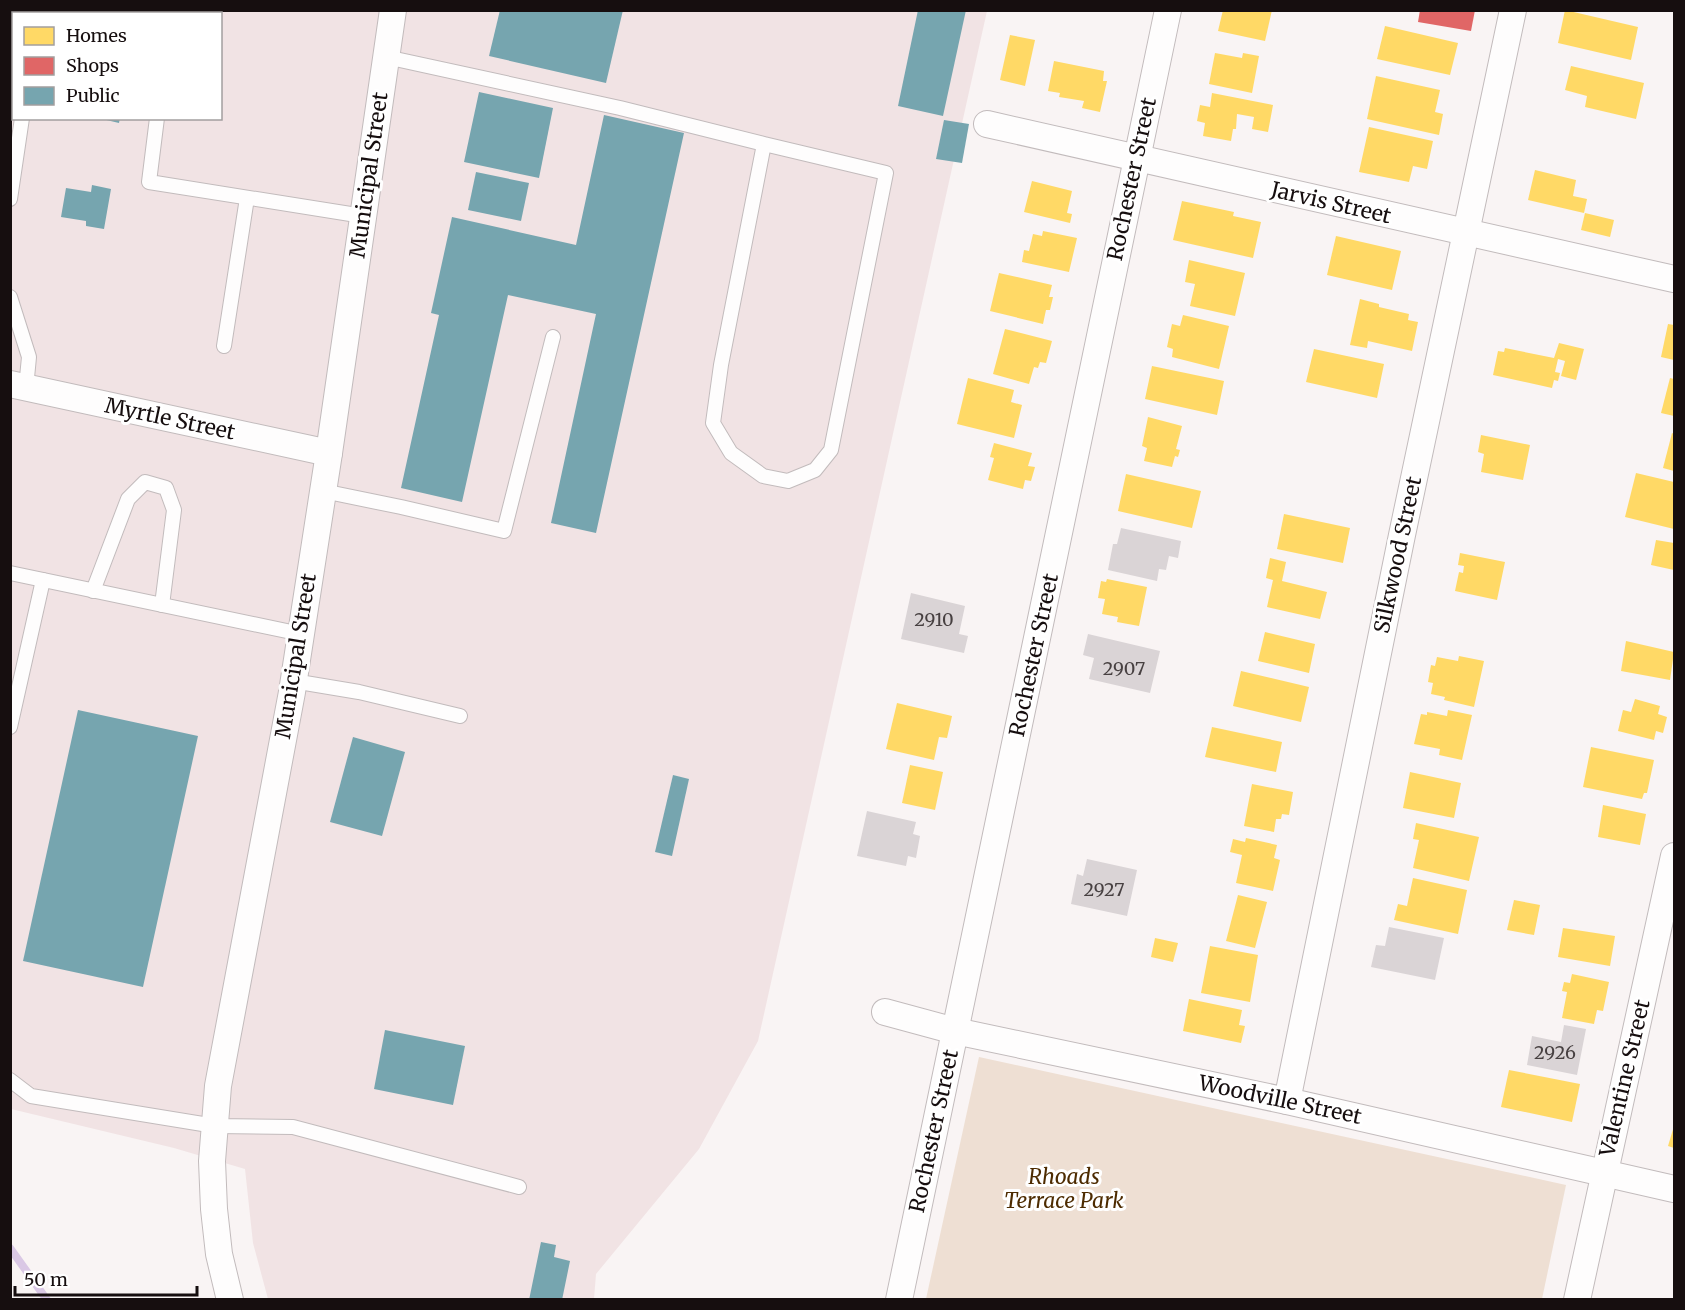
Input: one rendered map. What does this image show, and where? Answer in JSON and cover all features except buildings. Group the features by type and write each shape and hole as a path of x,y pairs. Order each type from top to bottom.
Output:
{"street":[{"name":"Municipal Street","path":"230,1299 219,1254 214,1209 212,1161 218,1086 301,634 393,10"},
{"name":"Rochester Street","path":"898,1299 1168,10"},
{"name":"Silkwood Street","path":"1287,1101 1402,535 1513,10"},
{"name":"Jarvis Street","path":"987,124 1674,279"},
{"name":"Myrtle Street","path":"18,386 329,453"},
{"name":"Valentine Street","path":"1577,1299 1674,856"},
{"name":"Woodville Street","path":"885,1012 955,1031 1287,1101 1674,1189"}],"lane":[{"path":"386,57 620,108 885,173 831,450 815,470 788,481 763,476 731,453 713,423 721,364 764,144"},
{"path":"10,199 22,120"},
{"path":"157,120 149,182 363,216"},
{"path":"224,346 247,198"},
{"path":"10,297 29,357 18,386"},
{"path":"323,491 504,531 553,337"},
{"path":"93,591 128,499 146,482 166,488 174,510 162,605"},
{"path":"10,573 301,634"},
{"path":"10,727 43,580"},
{"path":"293,681 460,716"},
{"path":"10,1080 31,1096 215,1126 293,1127 519,1186"}],"shaded area":[{"path":"11,11 987,11 758,1041 699,1149 596,1274 594,1299 268,1299 253,1243 245,1169 174,1148 11,1109"}],"green space":[{"name":"Rhoads Terrace Park","path":"979,1057 1566,1185 1542,1299 926,1299"}],"waterway":[{"path":"10,1248 47,1300"}]}
